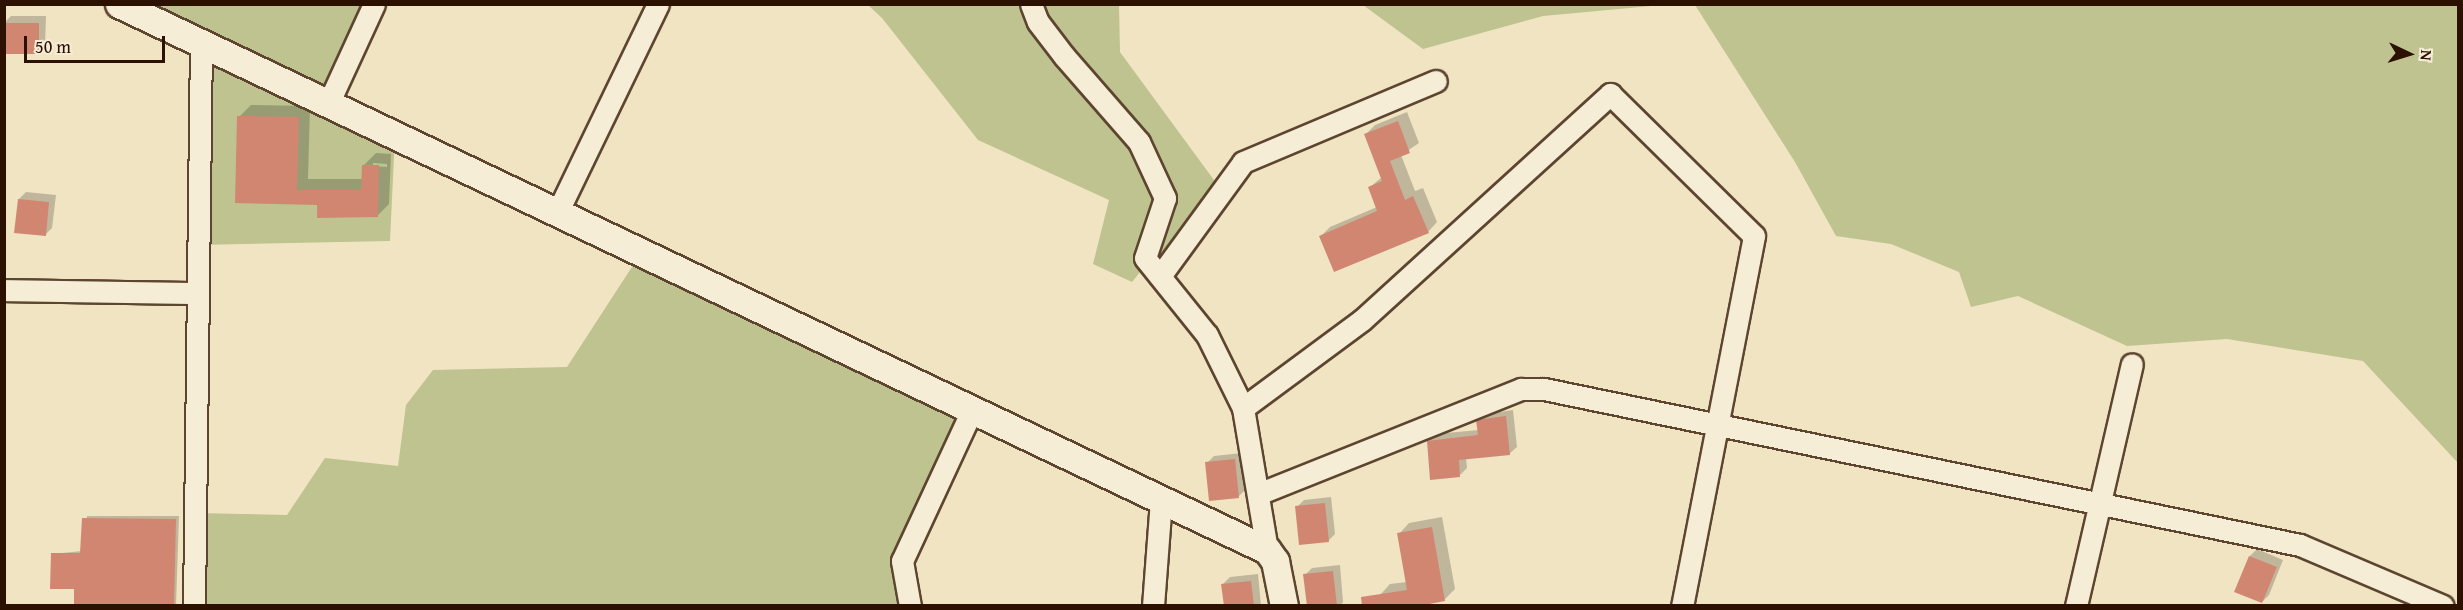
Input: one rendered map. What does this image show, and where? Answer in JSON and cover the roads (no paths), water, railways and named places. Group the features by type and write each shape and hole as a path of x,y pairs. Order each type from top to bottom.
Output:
{"street":[{"path":"119,4 1267,550"},
{"path":"328,104 374,4"},
{"path":"557,213 658,4"},
{"path":"1031,4 1038,22 1064,56 1139,142 1165,198 1145,258 1207,335 1243,408 1267,550 1275,561 1284,606"},
{"path":"194,606 196,293 201,44"},
{"path":"1160,276 1244,162 1436,81"},
{"path":"1243,408 1362,321 1610,94 1754,236 1719,427 1682,606"},
{"path":"4,290 196,293"},
{"path":"2076,606 2097,503 2132,364"},
{"path":"1257,494 1521,389 1544,390 2300,545 2443,606"},
{"path":"910,606 902,561 972,410"},
{"path":"1153,606 1161,499"}]}
